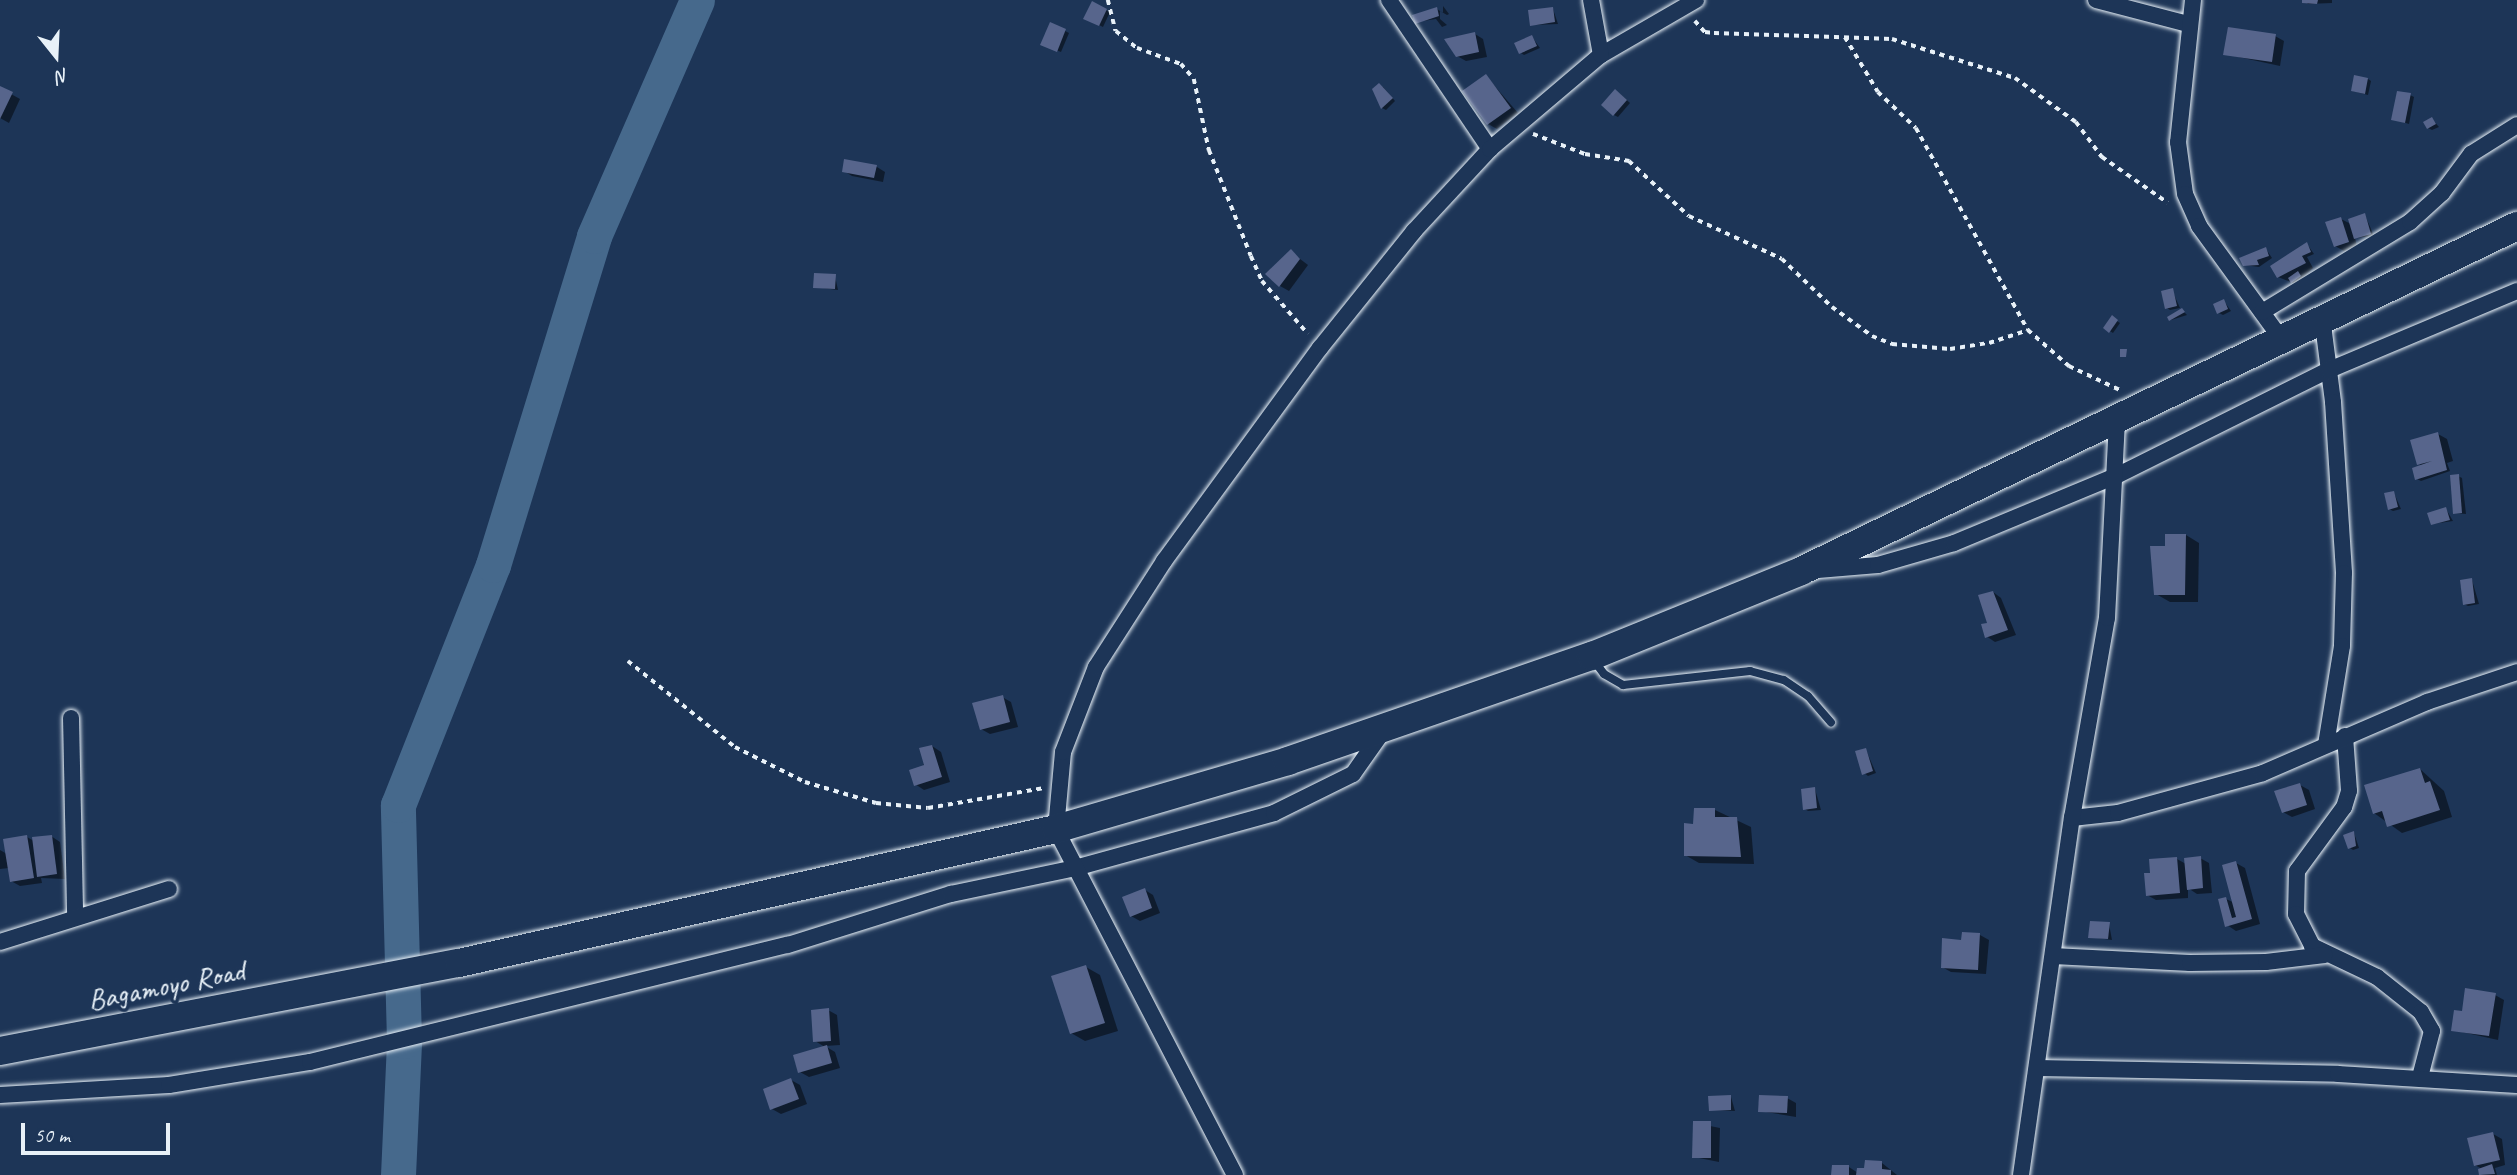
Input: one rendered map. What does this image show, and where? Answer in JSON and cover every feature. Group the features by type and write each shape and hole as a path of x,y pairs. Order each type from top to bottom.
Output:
{"highway":[{"name":"Bagamoyo Road","path":"0,1051 533,946 1056,829 1386,727 1591,656 1801,571 2117,420 2280,337 2517,226"}],"street":[{"path":"1389,0 1490,149"},
{"path":"1591,0 1601,55"},
{"path":"2096,0 2188,24"},
{"path":"2193,0 2188,24 2178,142 2185,194 2199,226 2280,337"},
{"path":"1235,1175 1056,829 1063,751 1096,667 1164,561 1320,348 1414,231 1490,149 1601,55 1692,1"},
{"path":"2262,312 2354,260 2410,222 2442,193 2471,154 2517,125"},
{"path":"1801,571 1878,565 1954,543 2116,475 2329,370 2517,290"},
{"path":"2322,317 2329,370 2344,573 2342,646 2326,745"},
{"path":"2021,1175 2072,818 2107,618 2117,420"},
{"path":"2072,818 2118,813 2196,794 2263,773 2427,702 2517,672"},
{"path":"71,718 75,915"},
{"path":"0,1095 169,1085 323,1059 735,959 951,894 1074,868 1220,830 1320,794 1353,775 1386,727"},
{"path":"2345,736 2350,772 2344,807 2297,870 2294,888 2302,933 2325,955 2377,977 2421,1012 2432,1031 2420,1077"},
{"path":"0,942 75,915 169,889"},
{"path":"2053,956 2203,963 2266,962 2325,955"},
{"path":"2038,1068 2420,1077 2517,1084"}],"lane":[{"path":"1591,656 1604,674 1623,685 1659,684 1712,672 1749,671 1772,677 1808,696 1831,722"}],"path":[{"path":"1108,0 1116,31 1138,48 1181,64 1194,79 1209,150 1262,281 1320,348"},
{"path":"1692,1 1705,32 1892,39 2015,78 2076,122 2102,157 2199,226"},
{"path":"1845,37 1878,92 1916,128 2028,330 2069,366 2149,403"},
{"path":"1518,127 1585,154 1629,161 1689,216 1782,259 1832,307 1872,337 1892,344 1950,349 1989,344 2028,330"},
{"path":"628,661 735,747 805,782 876,803 928,808 1060,785"}],"building":[{"path":"2302,0 2318,0 2317,4 2302,3"},
{"path":"1092,1 1107,9 1099,26 1083,19"},
{"path":"1437,7 1439,16 1415,24 1412,15"},
{"path":"1553,7 1555,22 1530,26 1528,10"},
{"path":"1050,22 1066,29 1057,52 1040,45"},
{"path":"2228,27 2276,34 2272,62 2223,55"},
{"path":"1475,32 1479,52 1456,57 1444,39"},
{"path":"1532,35 1537,46 1519,54 1514,43"},
{"path":"1486,74 1511,108 1487,125 1462,91"},
{"path":"2354,75 2368,78 2365,94 2351,91"},
{"path":"1379,83 1393,98 1381,109 1372,89"},
{"path":"0,86 13,92 0,119"},
{"path":"1615,89 1627,100 1613,116 1601,105"},
{"path":"2397,91 2411,93 2405,123 2391,120"},
{"path":"2432,117 2436,124 2427,129 2423,122"},
{"path":"844,159 877,165 874,178 842,172"},
{"path":"2365,213 2371,234 2354,239 2348,219"},
{"path":"2341,217 2349,242 2334,247 2325,222"},
{"path":"2307,242 2311,252 2302,256 2306,263 2277,278 2270,266"},
{"path":"2266,247 2269,256 2257,260 2259,265 2243,266 2239,258"},
{"path":"1291,249 1300,259 1279,287 1265,274"},
{"path":"2298,271 2301,276 2291,283 2288,278"},
{"path":"814,273 836,274 835,289 813,288"},
{"path":"2173,288 2177,306 2165,309 2161,291"},
{"path":"2224,299 2228,309 2217,314 2213,304"},
{"path":"2182,308 2185,312 2169,321 2167,317"},
{"path":"2112,315 2118,320 2109,333 2103,328"},
{"path":"2120,349 2127,349 2126,357 2120,357"},
{"path":"2438,432 2447,470 2415,480 2412,468 2432,461 2417,465 2410,440"},
{"path":"2459,474 2462,513 2453,514 2450,475"},
{"path":"2394,491 2398,507 2388,510 2384,493"},
{"path":"2446,507 2450,520 2431,525 2427,513"},
{"path":"2165,534 2186,534 2185,595 2154,595 2150,546 2165,546"},
{"path":"2472,578 2475,603 2463,605 2460,580"},
{"path":"1993,591 2008,630 1985,638 1981,624 1987,623 1978,595"},
{"path":"1003,695 1010,722 980,730 972,703"},
{"path":"932,745 942,777 914,786 909,770 924,765 919,748"},
{"path":"1866,748 1873,771 1862,775 1855,751"},
{"path":"2420,768 2425,783 2430,781 2440,810 2387,827 2382,811 2373,814 2364,785"},
{"path":"2300,783 2307,805 2282,813 2274,791"},
{"path":"1815,787 1817,808 1803,810 1801,789"},
{"path":"1694,808 1715,808 1715,817 1737,817 1741,857 1684,856 1684,823 1693,824"},
{"path":"2354,831 2356,846 2348,849 2343,835"},
{"path":"27,835 34,878 10,882 3,839"},
{"path":"52,835 57,874 37,877 32,837"},
{"path":"2201,856 2203,888 2187,890 2184,858"},
{"path":"2177,857 2180,893 2146,896 2144,873 2150,873 2149,859"},
{"path":"2236,861 2252,919 2225,927 2218,899 2226,897 2232,918 2236,917 2222,865"},
{"path":"1145,888 1152,908 1130,917 1122,897"},
{"path":"2090,921 2110,922 2108,939 2088,938"},
{"path":"1962,932 1980,933 1978,970 1941,968 1942,938 1961,940"},
{"path":"1086,965 1105,1023 1070,1034 1051,976"},
{"path":"2465,988 2496,993 2489,1036 2451,1031 2454,1010 2462,1011"},
{"path":"829,1008 831,1041 813,1042 811,1010"},
{"path":"827,1045 832,1063 798,1073 793,1055"},
{"path":"791,1078 799,1099 770,1110 763,1089"},
{"path":"1731,1095 1731,1110 1709,1111 1708,1096"},
{"path":"1759,1095 1788,1096 1787,1113 1758,1112"},
{"path":"1693,1121 1711,1121 1711,1158 1692,1158"},
{"path":"2493,1132 2500,1160 2474,1166 2467,1138"},
{"path":"1865,1160 1882,1161 1882,1169 1891,1170 1891,1175 1856,1175 1857,1168 1864,1168"},
{"path":"2492,1164 2495,1174 2479,1175 2478,1169"},
{"path":"1832,1165 1849,1165 1849,1175 1831,1175"}],"waterway":[{"path":"398,1175 404,1041 398,805 493,565 594,236 697,0"}]}
